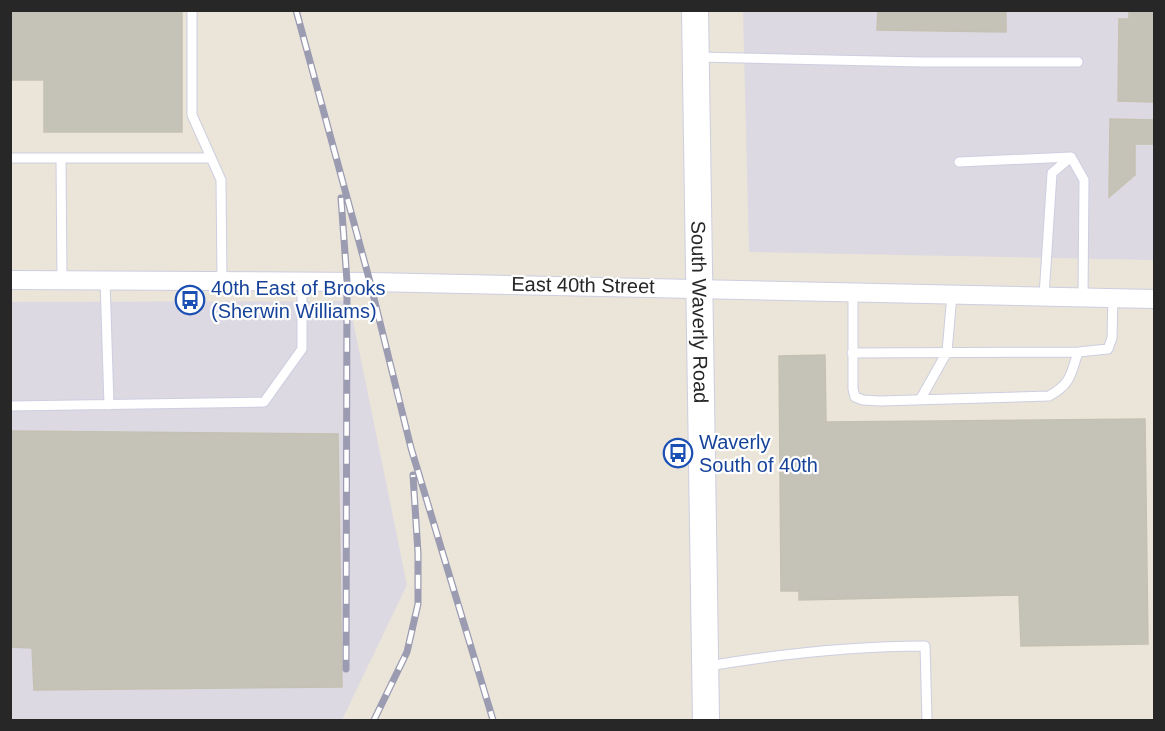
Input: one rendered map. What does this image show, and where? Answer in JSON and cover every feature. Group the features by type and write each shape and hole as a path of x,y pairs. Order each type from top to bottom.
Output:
{"main road":[{"name":"South Waverly Road","path":"695,10 706,720"}],"street":[{"name":"East 40th Street","path":"10,280 700,287 1155,299"}],"lane":[{"path":"192,10 192,115 221,180 222,281"},
{"path":"696,57 922,62 1078,62"},
{"path":"958,162 1071,157"},
{"path":"1044,296 1052,173 1071,157"},
{"path":"1071,157 1084,180 1083,297"},
{"path":"10,158 211,158"},
{"path":"61,158 62,280"},
{"path":"105,280 109,405"},
{"path":"10,406 264,402 302,349 302,282"},
{"path":"853,291 852,389 855,397 863,400 1049,396 1062,389 1069,380 1078,352"},
{"path":"920,400 947,352 952,294"},
{"path":"852,353 1078,352 1108,349 1112,338 1113,298"},
{"path":"705,666 776,655 879,646 926,646 927,720"}],"shaded area":[{"path":"743,11 1154,11 1154,260 749,252"},
{"path":"349,301 407,585 342,720 11,720 10,302"}],"building":[{"path":"10,10 182,10 182,132 44,132 44,80 10,80"},
{"path":"878,10 1006,10 1006,32 877,30"},
{"path":"1129,10 1154,10 1154,102 1118,101 1119,19 1129,19"},
{"path":"1110,119 1154,120 1154,144 1135,144 1135,175 1109,197"},
{"path":"825,355 826,422 1145,419 1148,644 1021,646 1019,595 799,600 799,591 781,591 779,356"},
{"path":"10,431 338,434 342,687 34,690 32,648 10,647"}],"railway":[{"path":"296,10 370,282 411,448 493,720"},
{"path":"341,198 347,281 346,669"},
{"path":"374,720 407,652 418,604 418,553 413,475"}],"place":[{"name":"40th East of Brooks (Sherwin Williams)","path":"190,300"},
{"name":"Waverly South of 40th","path":"678,453"}]}
